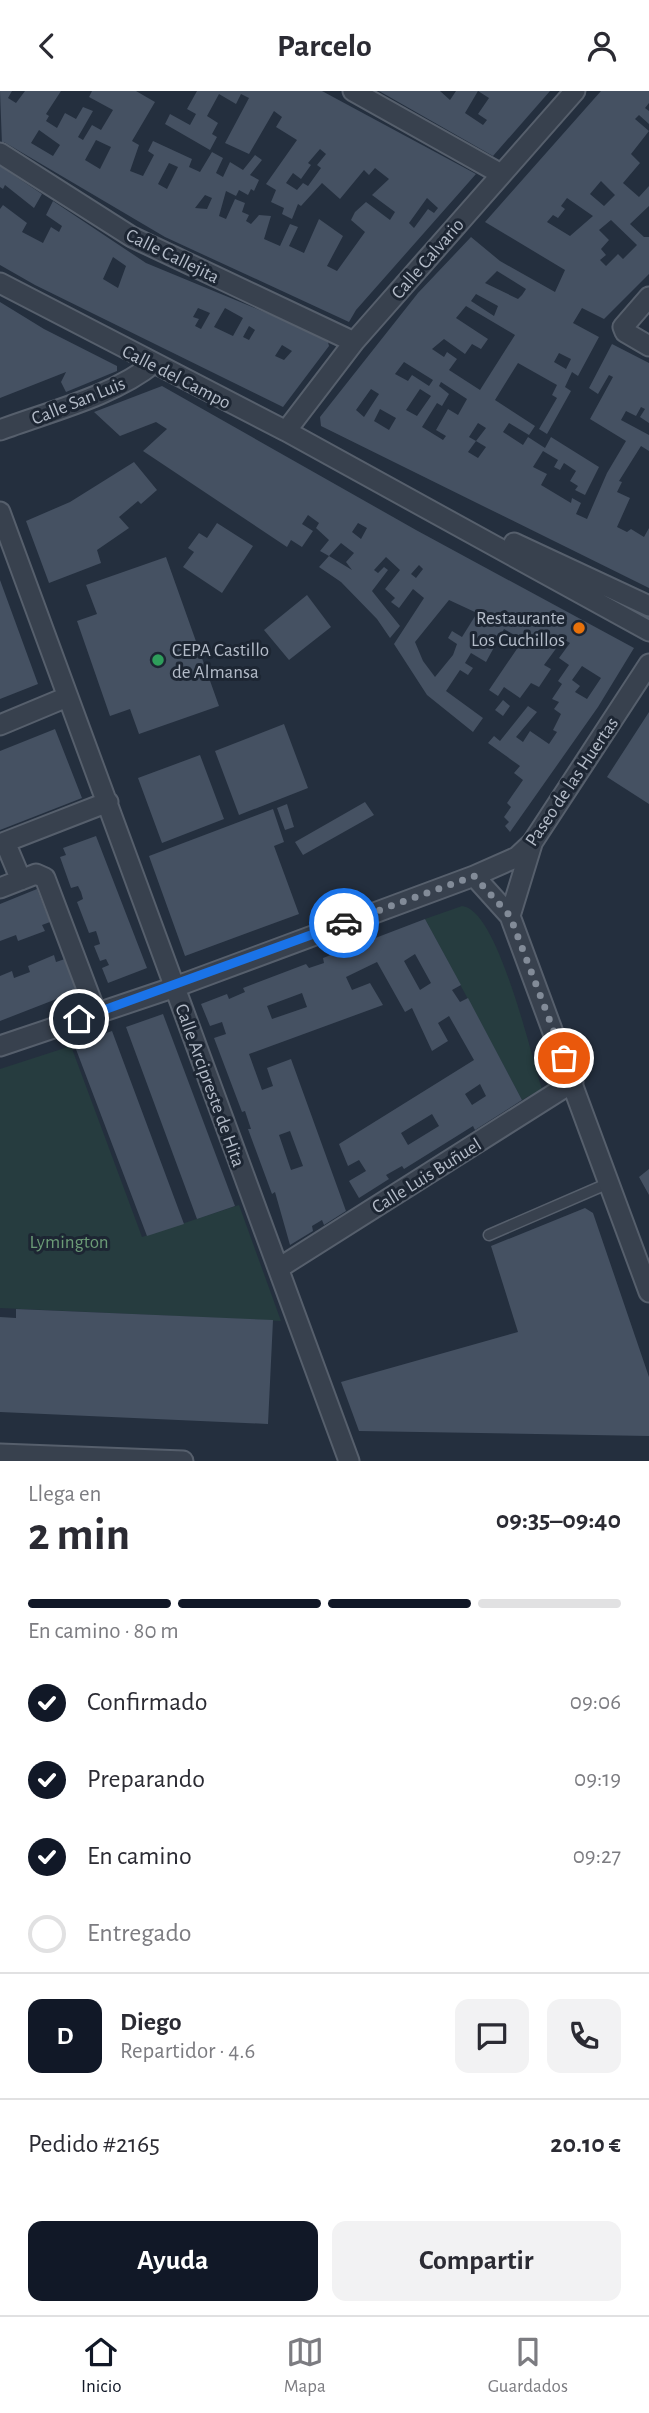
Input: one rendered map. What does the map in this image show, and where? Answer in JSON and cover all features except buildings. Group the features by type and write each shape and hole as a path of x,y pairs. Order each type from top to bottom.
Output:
{"street":[{"path":"354,91 501,174"},
{"name":"Calle Calvario","path":"286,431 354,342 575,91"},
{"name":"Calle Callejita","path":"0,153 132,237 354,342"},
{"name":"Calle del Campo","path":"0,283 286,431 649,631"},
{"path":"649,297 625,321 625,332 649,346"},
{"name":"Calle San Luis","path":"0,430 114,387 139,375 153,363"},
{"name":"Calle del Campo","path":"355,468 649,607"},
{"name":"Calle Arcipreste de Hita","path":"0,512 349,1461"},
{"name":"Paseo de las Huertas","path":"0,1046 175,986 474,876 517,857 532,843 649,664"},
{"path":"0,726 67,697"},
{"path":"21,880 3,843 108,802"},
{"path":"510,916 532,843"},
{"path":"0,887 36,874 45,878 96,1013"},
{"path":"474,876 510,916 649,1292"},
{"name":"Calle Luis Buñuel","path":"279,1268 573,1082"},
{"path":"0,1454 183,1461"}],"lane":[{"path":"489,1235 609,1183"}],"green space":[{"path":"462,906 475,913 488,931 521,1017 542,1089 522,1100 425,919"},
{"name":"Lymington","path":"71,1046 142,1237 239,1205 281,1321 0,1308 0,1069"}],"way so far":[{"path":"344,923 474,876 510,916 564,1058"}],"place":[{"name":"Restaurante Los Cuchillos","path":"579,628"},
{"name":"CEPA Castillo de Almansa","path":"158,660"}],"route":[{"path":"79,1019 344,923"}]}
